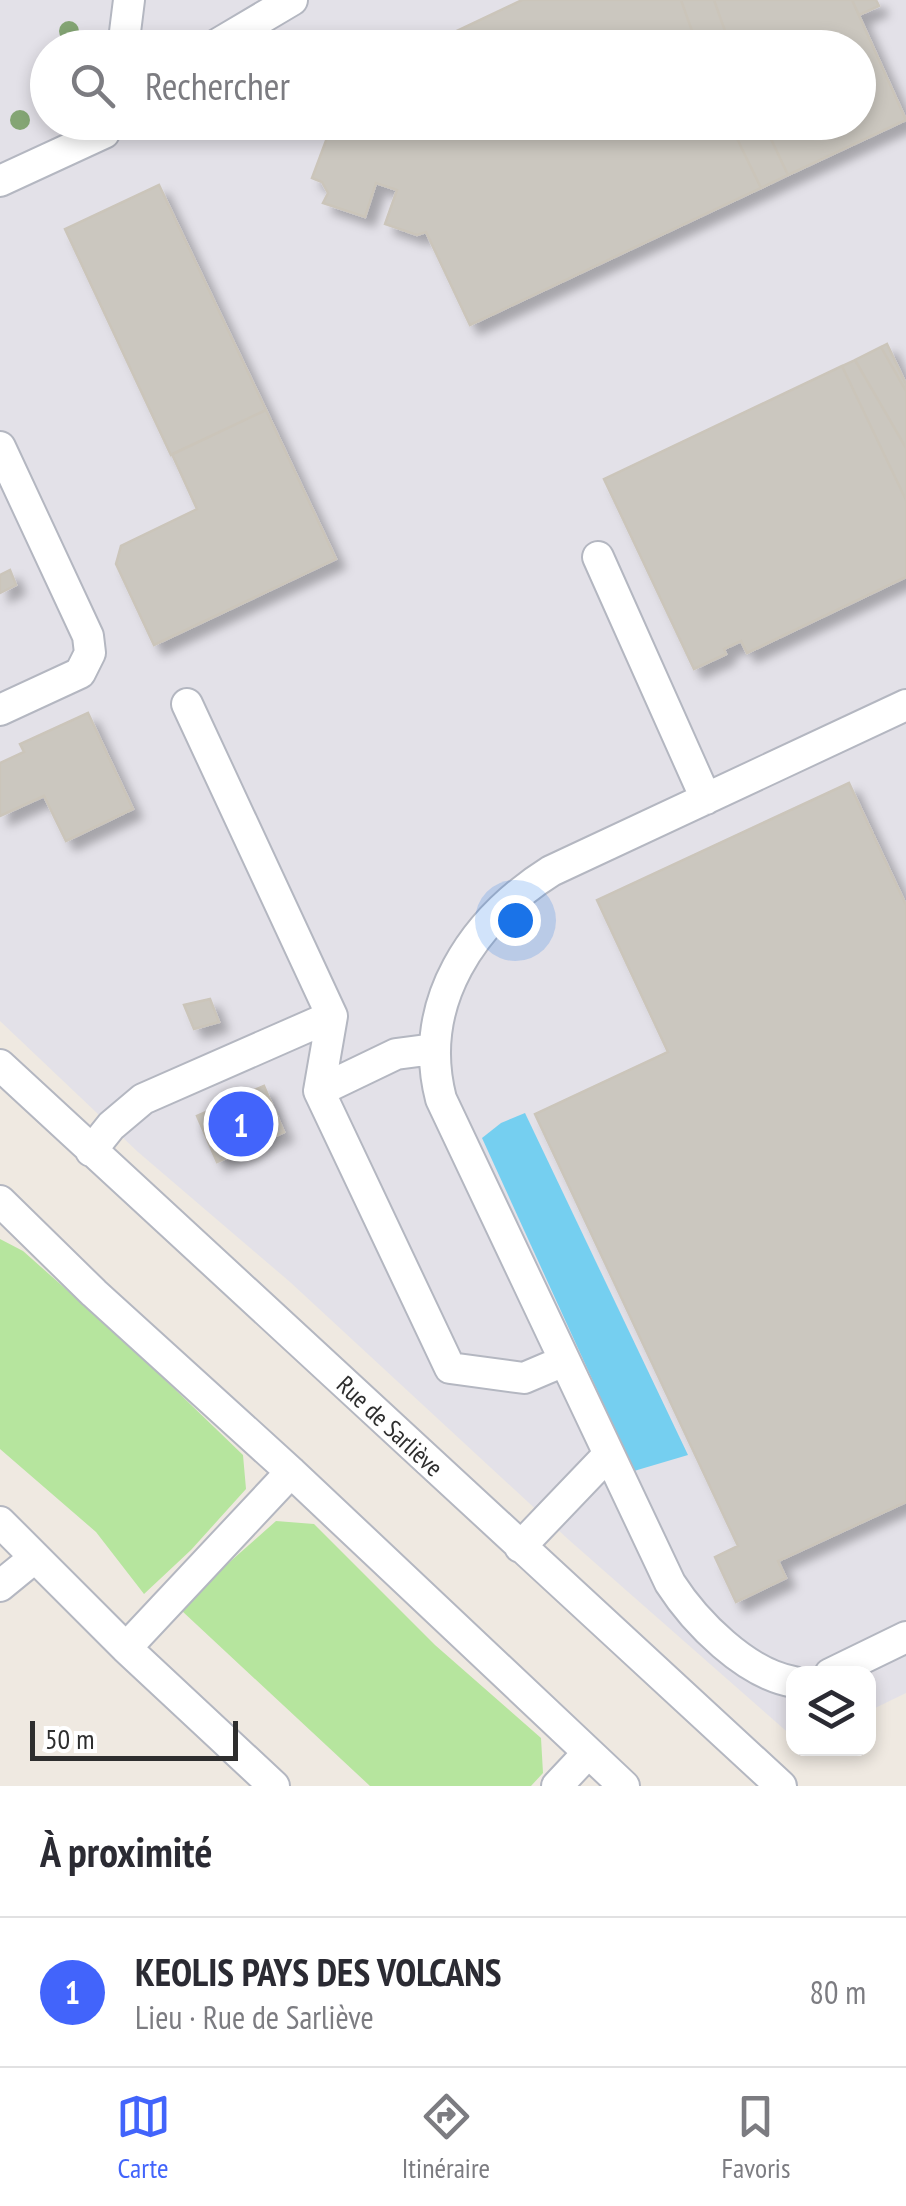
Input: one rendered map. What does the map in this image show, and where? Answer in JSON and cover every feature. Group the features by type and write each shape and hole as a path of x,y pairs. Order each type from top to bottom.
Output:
{"street":[{"path":"125,30 129,0"},
{"path":"241,30 292,0"},
{"path":"0,181 87,140"},
{"path":"0,447 88,636 90,652 80,673 0,710"},
{"path":"598,557 706,799"},
{"path":"187,704 332,1016 319,1092 450,1368 524,1378 564,1361"},
{"path":"786,1681 751,1663 706,1630 670,1583 441,1099 434,1048 442,999 458,962 483,927 523,889 552,871 906,706"},
{"path":"91,1151 111,1126 143,1099 332,1016"},
{"path":"319,1092 396,1054 434,1048"},
{"name":"Rue de Sarliève","path":"0,1066 781,1786"},
{"path":"0,1201 624,1786"},
{"path":"520,1547 609,1454"},
{"path":"126,1648 291,1472"},
{"path":"0,1522 33,1559 274,1786"},
{"path":"0,1586 33,1559"},
{"path":"846,1666 906,1637"},
{"path":"557,1786 588,1753"}],"shaded area":[{"path":"0,0 906,0 906,1693 876,1708 876,1666 786,1666 786,1731 569,1540 290,1282 138,1152 0,1021"}],"green space":[{"path":"0,1239 23,1251 130,1346 243,1455 246,1489 191,1550 144,1594 96,1532 0,1449"},
{"path":"276,1521 314,1524 435,1645 541,1738 543,1773 531,1786 370,1786 182,1611"}],"water":[{"path":"525,1113 688,1455 634,1471 482,1138 501,1123"}],"building":[{"path":"522,0 681,0 692,30 459,30"},
{"path":"681,0 714,0 725,30 692,30"},
{"path":"714,0 852,0 866,30 725,30"},
{"path":"852,0 876,0 879,6 859,15"},
{"path":"876,53 906,120 876,134"},
{"path":"326,140 738,140 761,188 470,325 426,232 417,235 385,224 397,190 376,183 365,217 323,203 328,193 322,182 312,178"},
{"path":"738,140 771,140 788,175 761,188"},
{"path":"771,140 863,140 788,175"},
{"path":"159,185 266,410 171,455 65,229"},
{"path":"887,344 906,384 906,391 881,347"},
{"path":"881,347 906,391 906,448 855,360"},
{"path":"855,360 906,448 906,500 842,366"},
{"path":"842,366 906,500 906,577 747,653 741,641 724,649 726,654 694,669 604,479"},
{"path":"266,410 336,559 154,645 116,564 121,546 197,509 172,454"},
{"path":"10,570 16,585 0,593 0,575"},
{"path":"88,713 133,809 66,841 44,796 0,816 0,763 24,752 20,744"},
{"path":"849,783 906,905 906,1502 778,1561 786,1578 736,1602 715,1557 738,1546 535,1114 668,1052 597,900"},
{"path":"210,999 219,1022 194,1029 184,1005"},
{"path":"264,1086 284,1132 217,1162 197,1116 239,1102 238,1097"}],"place":[{"name":"KEOLIS PAYS DES VOLCANS","path":"241,1124"}]}
